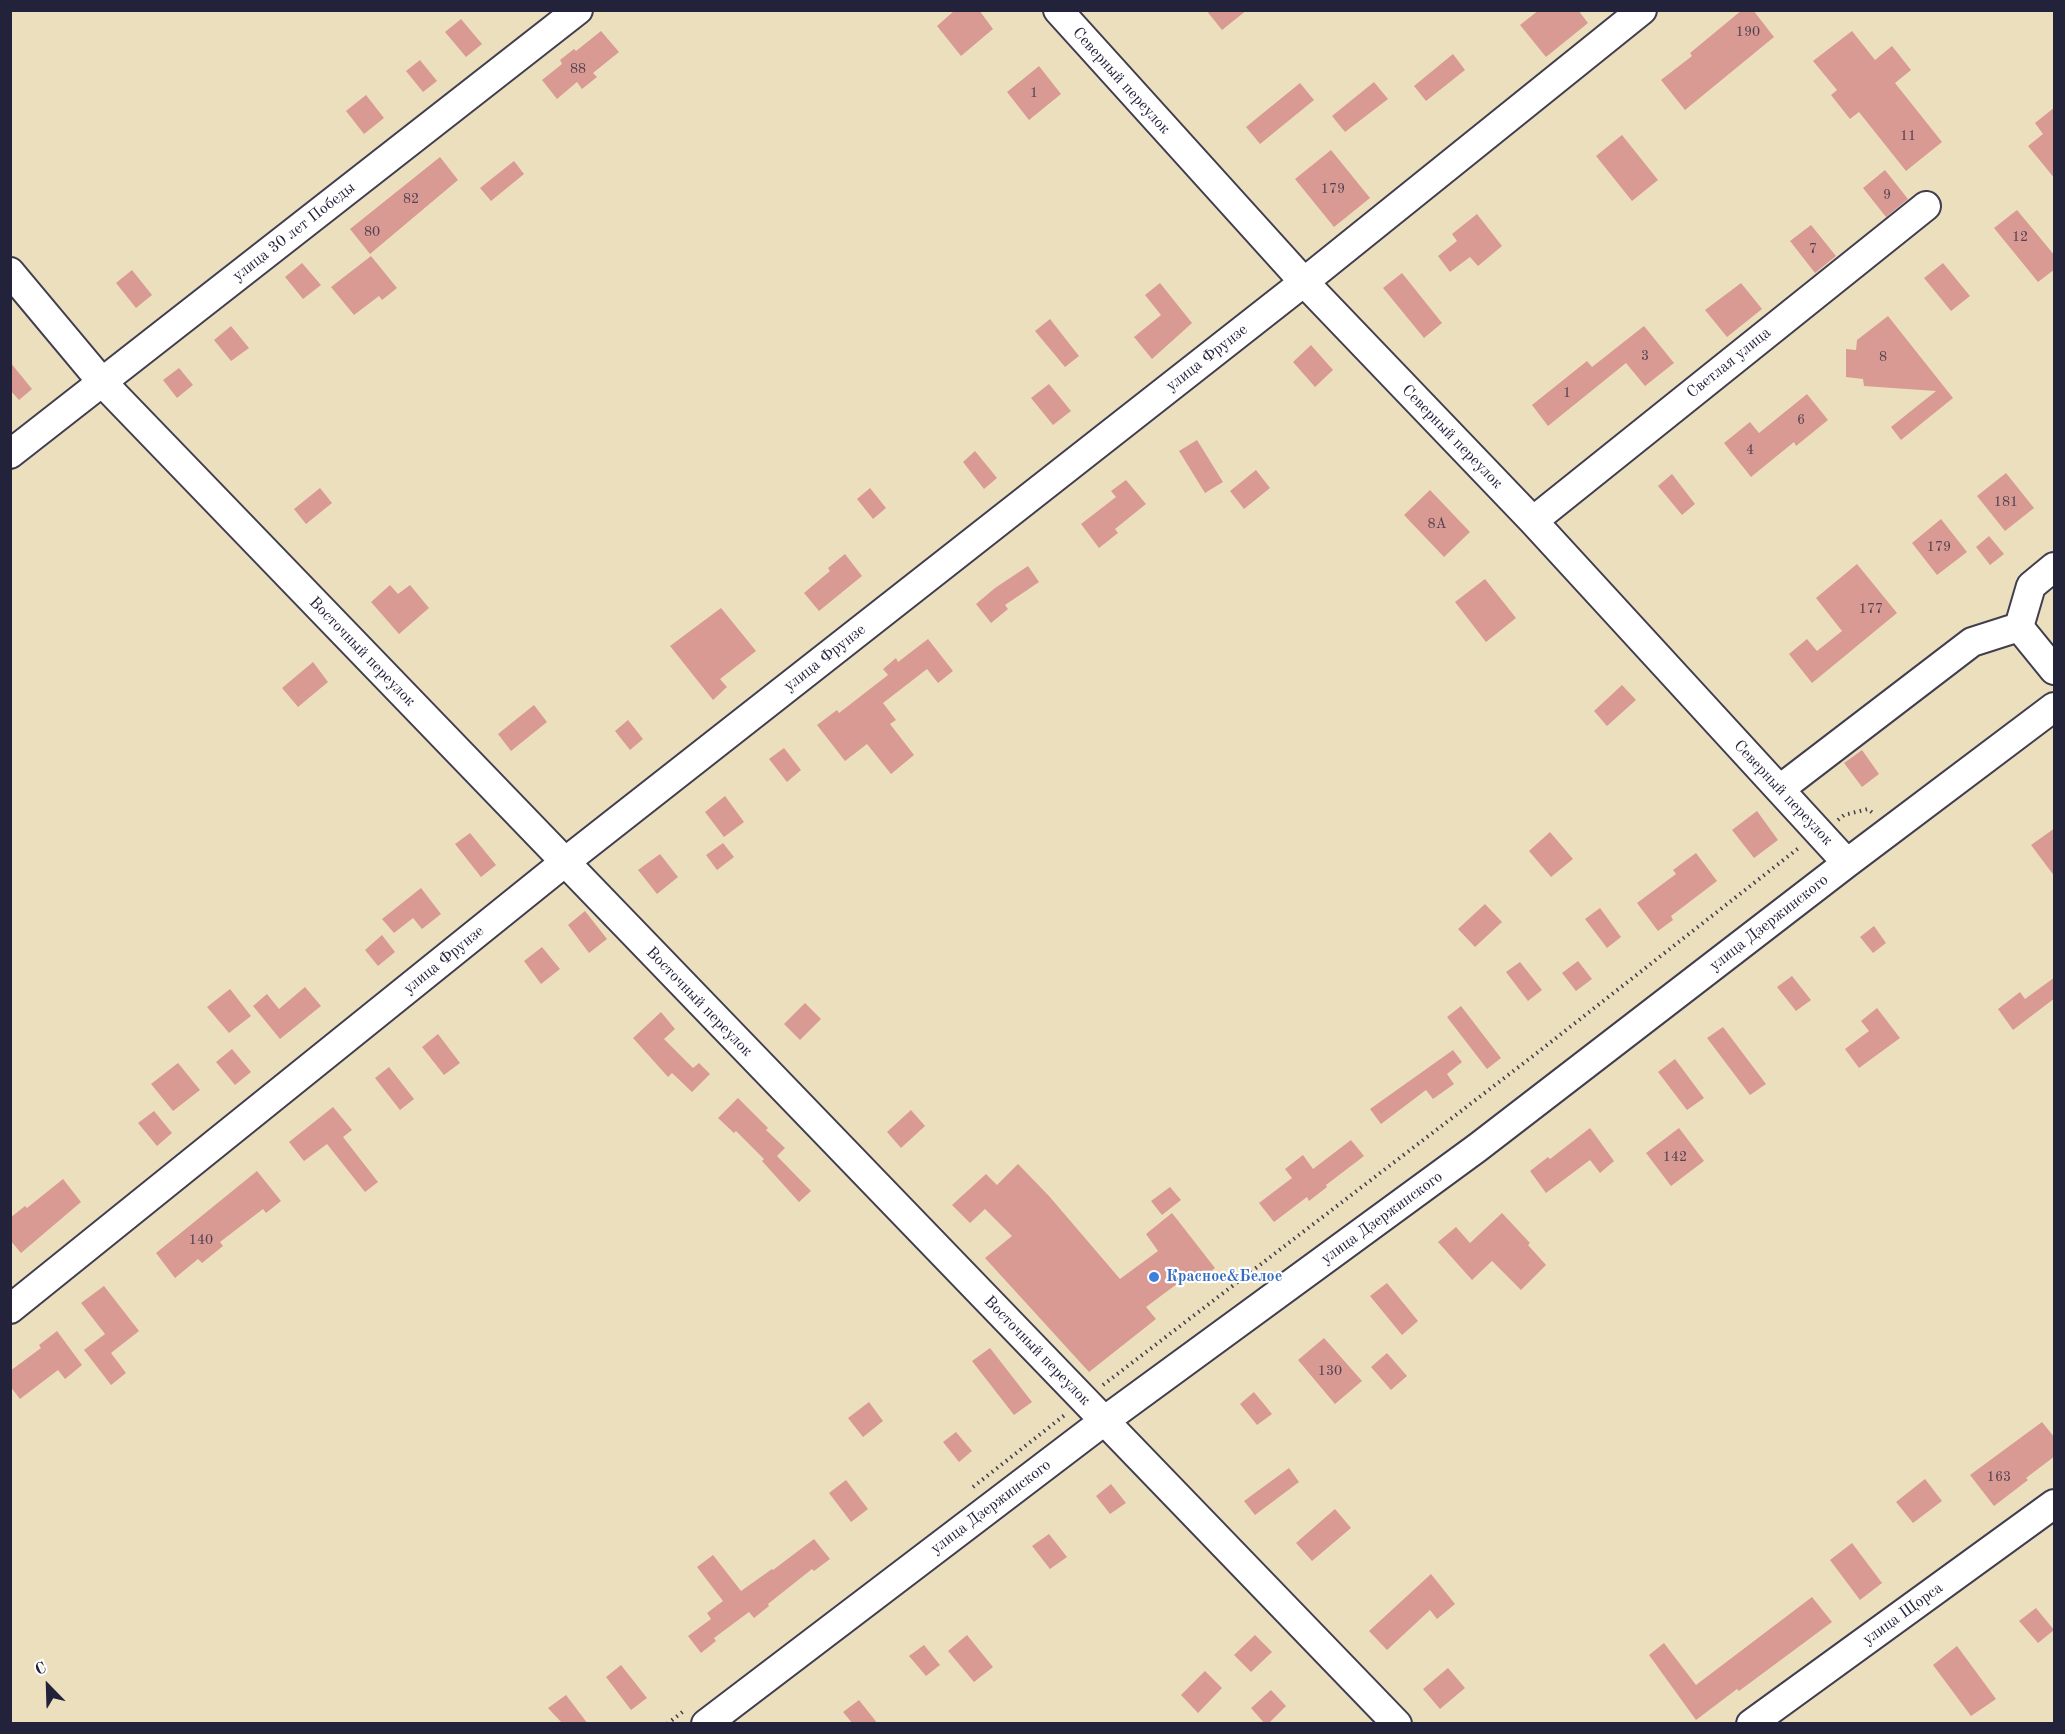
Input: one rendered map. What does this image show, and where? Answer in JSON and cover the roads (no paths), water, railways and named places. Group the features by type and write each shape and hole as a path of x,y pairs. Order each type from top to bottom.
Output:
{"street":[{"name":"улица 30 лет Победы","path":"10,454 578,10"},
{"name":"улица Фрунзе","path":"10,1309 565,862 1304,282 1642,10"},
{"name":"Северный переулок","path":"1071,15 1304,282 1533,521 1847,863"},
{"name":"Светлая улица","path":"1533,521 1926,206"},
{"name":"Восточный переулок","path":"10,272 102,382 1397,1724"},
{"path":"2019,627 2031,586 2055,567"},
{"path":"1780,789 1972,642 2019,627"},
{"path":"2019,627 2055,670"},
{"name":"улица Дзержинского","path":"700,1713 1477,1148 1847,863 2055,707"},
{"name":"улица Щорса","path":"1751,1724 2055,1504"}],"place":[{"name":"Красное&Белое","path":"1154,1277"}]}
